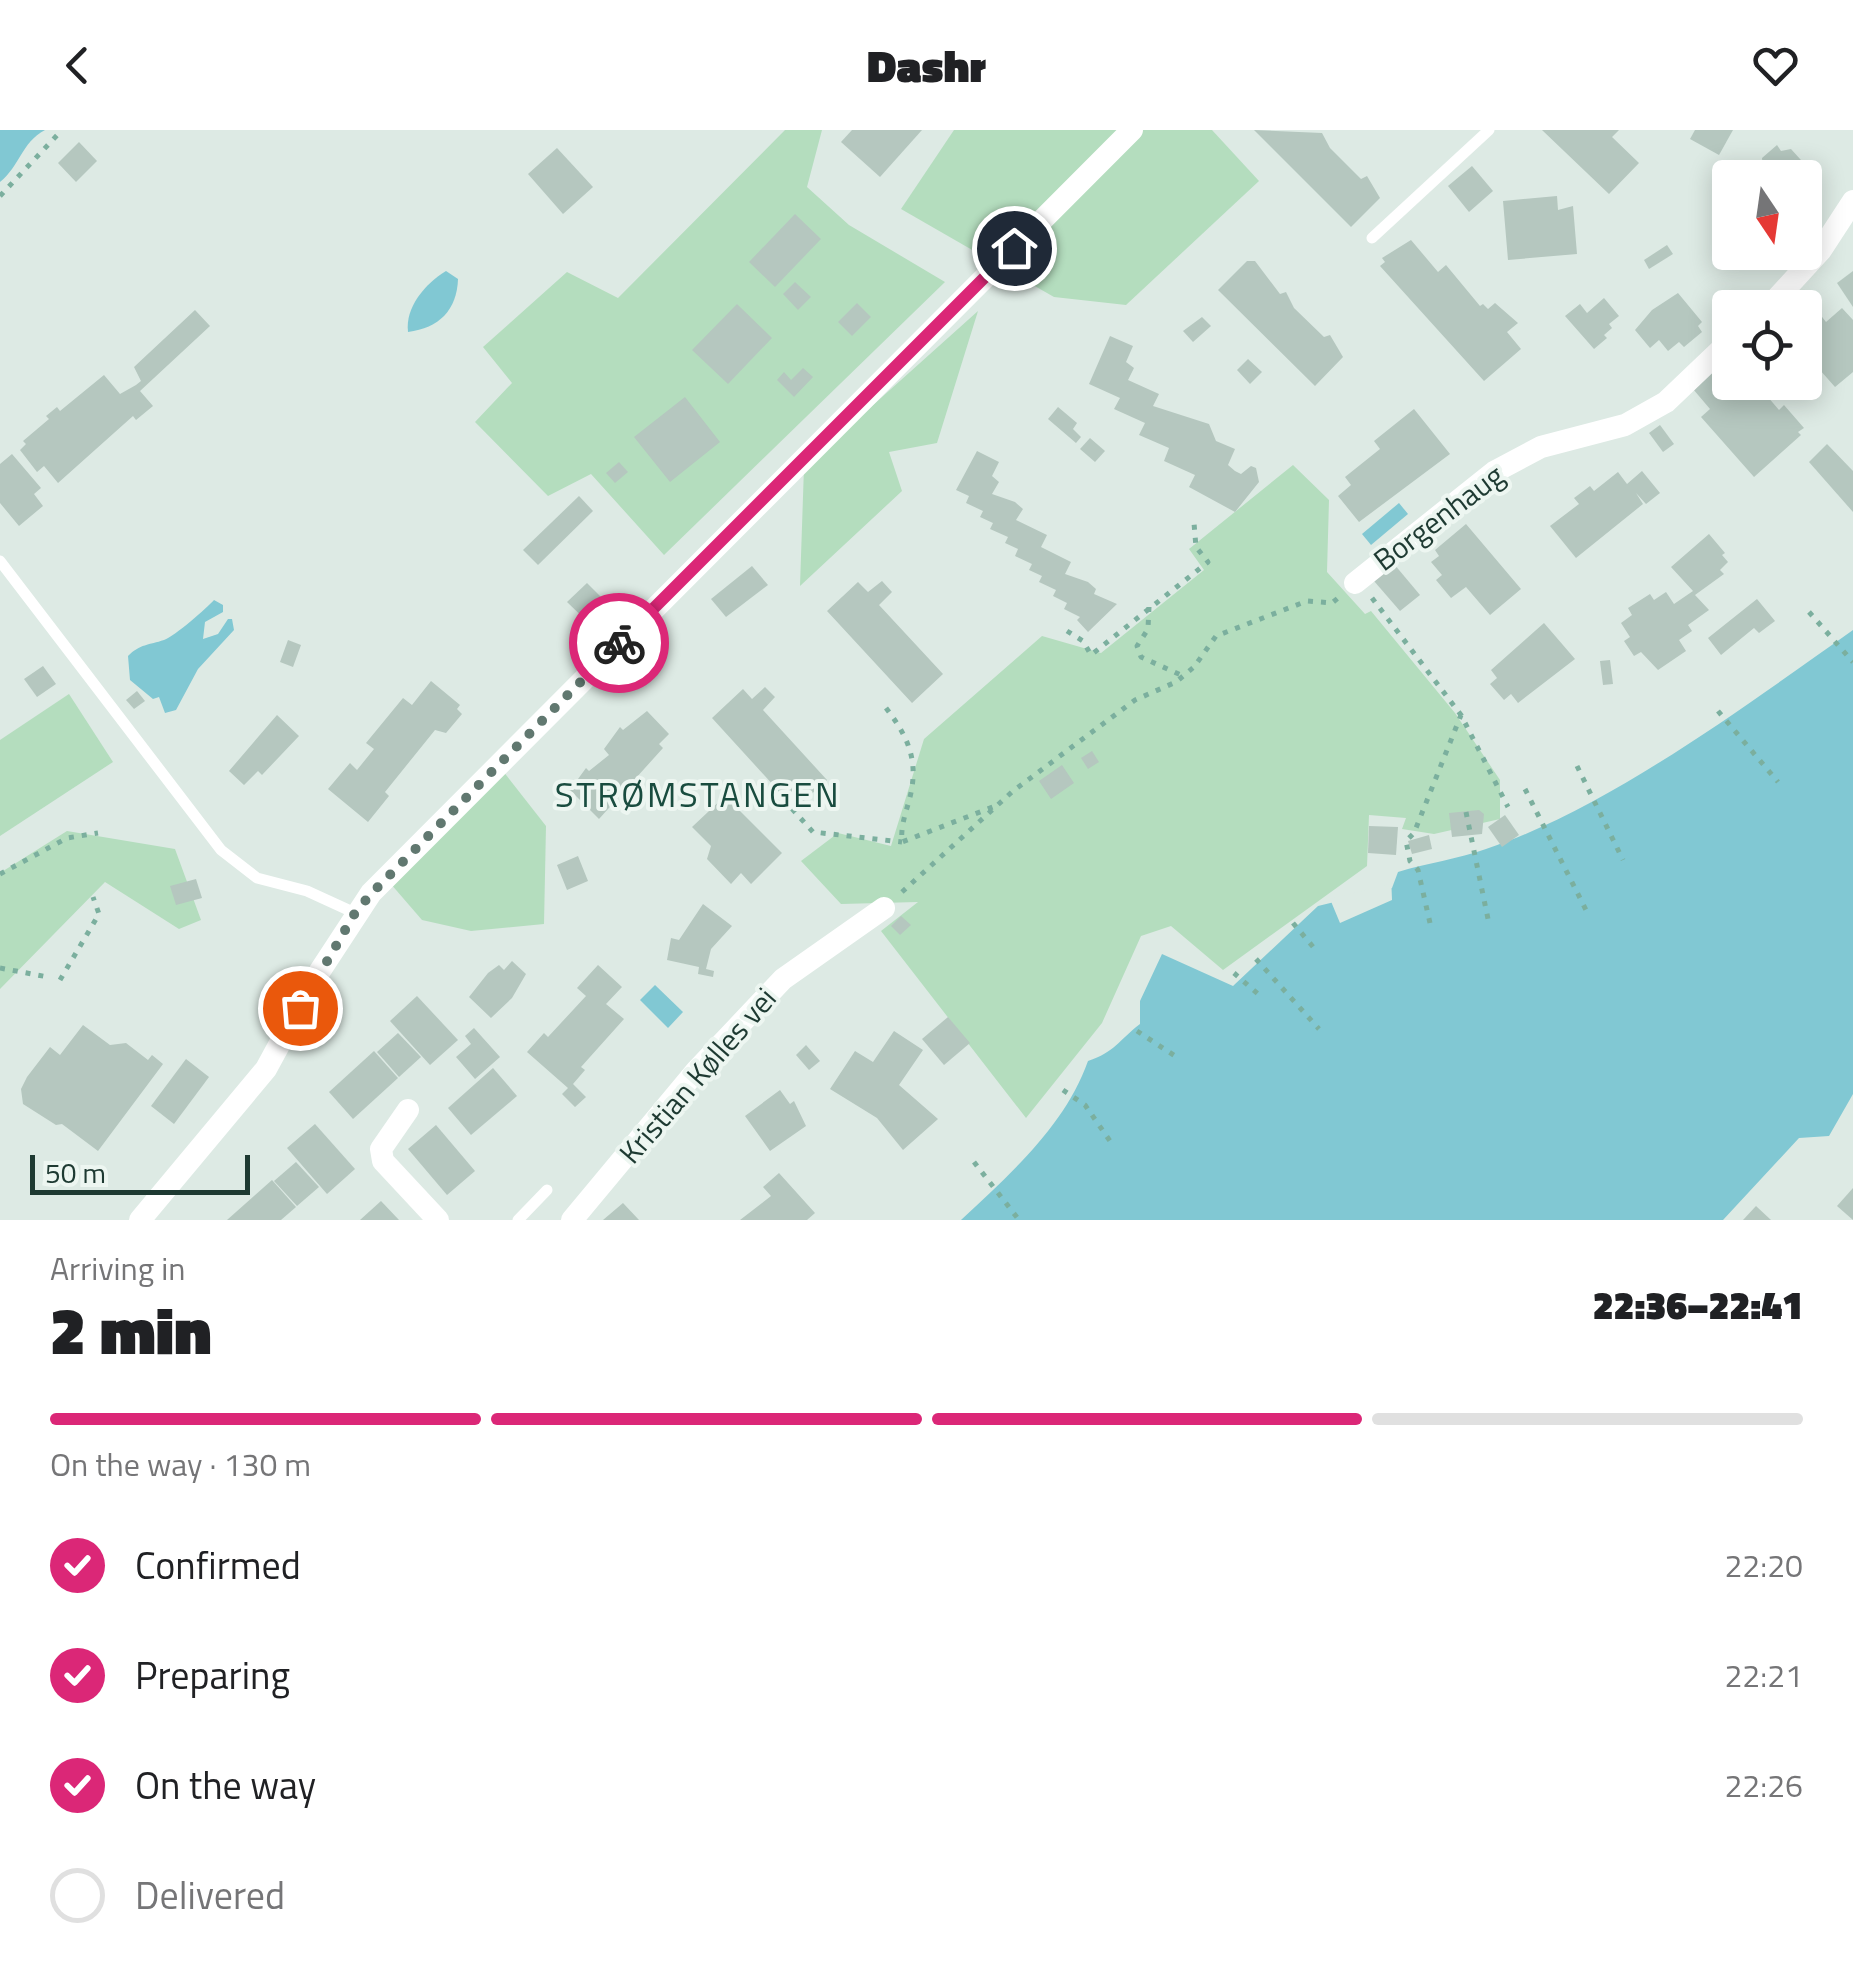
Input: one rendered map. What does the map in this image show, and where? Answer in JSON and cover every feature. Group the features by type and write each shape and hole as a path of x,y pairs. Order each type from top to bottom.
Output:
{"street":[{"path":"140,1220 266,1069 355,913 516,745 1132,130"},
{"path":"1784,290 1821,250 1853,201"},
{"name":"Borgenhaug","path":"1356,581 1494,472 1541,447 1625,425 1666,402 1712,358"},
{"name":"Kristian Kølles vei","path":"572,1220 696,1071 783,979 884,908"},
{"path":"408,1110 381,1149 384,1161 438,1220"}],"lane":[{"path":"1372,238 1488,130"},
{"path":"0,561 220,850 256,878 306,891 355,913"},
{"path":"518,1220 547,1190"}],"path":[{"path":"0,196 62,130"},
{"path":"1066,631 1083,641 1091,655 1208,562 1196,547 1194,523"},
{"path":"884,908 1001,804 1136,700 1183,676 1216,636 1307,600 1332,603 1356,581 1461,715 1508,806"},
{"path":"1149,607 1148,629 1137,646 1141,657 1183,676"},
{"path":"1809,612 1853,662"},
{"path":"886,708 909,738 913,786 902,842"},
{"path":"1718,712 1778,782"},
{"path":"1430,924 1418,870 1410,861 1406,841 1414,833 1461,715"},
{"path":"1578,766 1623,860"},
{"path":"1525,788 1586,910"},
{"path":"764,798 775,790 813,832 902,842 1001,804"},
{"path":"1466,812 1488,920"},
{"path":"0,874 67,838 98,833"},
{"path":"60,980 100,914 94,897"},
{"path":"1293,924 1314,948"},
{"path":"1256,959 1320,1029"},
{"path":"0,968 48,977"},
{"path":"1234,973 1258,994"},
{"path":"1137,1031 1174,1056"},
{"path":"1064,1090 1085,1105 1110,1141"},
{"path":"974,1162 1019,1220"}],"green space":[{"path":"785,130 822,130 807,187 849,225 945,282 664,555 591,474 548,496 475,422 512,383 483,347 567,272 618,298"},
{"path":"954,130 1212,130 1259,181 1126,305 1054,297 901,209"},
{"path":"978,311 937,443 889,452 902,491 800,586 804,467"},
{"path":"1293,465 1329,500 1327,572 1365,614 1371,611 1455,713 1500,780 1500,819 1434,834 1402,829 1406,818 1369,815 1367,866 1223,970 1171,926 1141,936 1102,1023 1026,1118 881,931 918,902 841,904 801,861 838,833 891,846 924,739 1042,636 1101,653 1204,570 1189,549"},
{"path":"69,694 113,762 0,836 0,740"},
{"path":"503,771 546,826 544,924 471,931 422,920 390,883"},
{"path":"67,831 175,849 201,920 179,929 105,882 0,989 0,873"}],"water":[{"path":"0,130 45,130 31,141 0,182"},
{"path":"446,271 458,279 450,308 437,322 408,332 410,314 418,297"},
{"path":"1399,503 1408,514 1371,545 1362,534"},
{"path":"214,600 223,605 223,612 205,622 203,639 218,634 228,619 232,619 234,630 198,669 176,710 165,713 159,697 153,699 130,680 128,656 169,637"},
{"path":"1853,630 1853,1094 1829,1136 1799,1138 1723,1220 961,1220 1051,1128 1088,1061 1111,1050 1140,1024 1140,1001 1162,954 1233,986 1318,906 1392,888 1398,872 1486,849 1580,808 1675,752"},
{"path":"655,985 683,1012 668,1028 640,1000"}],"pier":[{"path":"1391,875 1392,900 1340,923 1330,899 1389,884"}],"building":[{"path":"852,130 922,130 880,177 841,142"},
{"path":"1254,130 1322,133 1330,148 1361,179 1367,176 1380,198 1351,227"},
{"path":"1542,130 1619,130 1612,137 1639,163 1609,194"},
{"path":"1695,130 1733,130 1719,155 1690,139"},
{"path":"79,142 97,161 76,182 58,163"},
{"path":"1777,145 1781,151 1791,149 1801,160 1762,160"},
{"path":"557,148 593,187 563,214 528,174"},
{"path":"1472,166 1493,191 1469,212 1448,186"},
{"path":"1557,196 1558,210 1573,206 1577,254 1508,260 1503,201"},
{"path":"795,214 821,239 775,287 749,262"},
{"path":"1411,240 1438,272 1446,265 1480,306 1488,309 1495,303 1518,323 1507,332 1521,349 1484,381 1380,266 1385,262 1382,258"},
{"path":"1667,245 1673,254 1649,269 1644,260"},
{"path":"1247,261 1255,261 1280,294 1286,292 1294,308 1324,337 1330,335 1343,357 1315,386 1218,290"},
{"path":"1853,271 1853,307 1837,283"},
{"path":"795,282 811,297 798,310 783,294"},
{"path":"1678,293 1702,322 1698,326 1702,332 1684,347 1679,342 1668,351 1659,340 1650,348 1635,330 1652,310"},
{"path":"1604,298 1619,316 1609,324 1612,328 1604,335 1607,338 1594,349 1565,316 1580,304 1587,313"},
{"path":"857,303 871,317 852,336 838,322"},
{"path":"737,304 772,338 728,384 692,350"},
{"path":"1842,308 1853,320 1853,372 1835,387 1822,372 1822,317 1826,322"},
{"path":"195,310 210,326 140,391 153,406 136,420 133,416 58,483 44,466 37,472 20,450 26,444 23,441 49,419 46,416 57,407 60,411 104,375 120,394 136,385 141,381 134,367"},
{"path":"1202,317 1211,326 1193,342 1183,331"},
{"path":"1110,336 1133,346 1126,362 1134,368 1128,380 1159,394 1153,406 1209,424 1216,441 1235,449 1228,465 1241,474 1251,466 1256,468 1259,482 1235,512 1189,487 1195,475 1164,461 1169,448 1139,435 1145,423 1114,409 1120,398 1089,384"},
{"path":"1248,359 1262,372 1250,384 1237,370"},
{"path":"803,368 813,377 794,397 777,380 784,372 791,380"},
{"path":"1712,372 1712,400 1770,400 1779,410 1784,405 1804,428 1754,477 1701,417 1710,409 1693,389"},
{"path":"685,397 720,442 670,482 634,437"},
{"path":"1058,407 1077,423 1073,429 1081,437 1076,443 1048,419"},
{"path":"1414,409 1450,454 1359,522 1338,496 1351,485 1345,477 1380,449 1374,441"},
{"path":"1660,425 1674,444 1663,452 1649,433"},
{"path":"1090,438 1105,451 1095,462 1080,449"},
{"path":"1827,444 1853,471 1853,512 1809,462"},
{"path":"977,451 999,462 992,476 999,482 992,494 1015,502 1023,509 1016,520 1047,535 1041,547 1071,562 1065,574 1088,582 1096,589 1094,594 1117,604 1088,632 1077,620 1080,617 1064,609 1067,603 1053,596 1056,590 1039,582 1042,576 1029,570 1032,564 1015,556 1018,549 1005,543 1008,537 990,529 993,523 980,517 983,511 966,503 969,496 956,490"},
{"path":"12,454 41,488 34,494 43,506 19,526 0,503 0,464"},
{"path":"619,462 628,472 615,483 606,473"},
{"path":"1642,471 1660,493 1646,504 1636,493 1643,504 1576,558 1550,526 1579,504 1574,498 1590,486 1594,491 1618,472 1627,484"},
{"path":"579,496 593,511 538,565 523,550"},
{"path":"1466,524 1521,589 1490,615 1466,587 1451,598 1436,580 1442,575 1431,562 1439,556 1435,550"},
{"path":"1709,534 1725,553 1722,555 1728,562 1720,570 1724,574 1695,595 1709,610 1688,625 1692,631 1679,640 1686,651 1658,670 1641,652 1634,656 1624,641 1630,637 1621,623 1632,615 1628,608 1650,594 1654,600 1666,592 1674,604 1693,591 1671,567"},
{"path":"1394,564 1420,595 1400,611 1374,581"},
{"path":"752,566 768,585 726,617 711,599"},
{"path":"882,581 892,592 879,605 943,674 912,703 827,611 858,582 868,592"},
{"path":"587,583 613,609 594,628 567,602"},
{"path":"1757,599 1775,621 1759,633 1754,628 1721,655 1708,638"},
{"path":"1544,623 1575,659 1518,703 1511,694 1504,700 1490,684 1497,678 1491,670"},
{"path":"288,640 301,645 293,667 280,662"},
{"path":"1610,660 1613,684 1603,685 1600,661"},
{"path":"43,666 56,684 37,697 24,679"},
{"path":"431,681 460,705 457,709 462,714 446,733 435,730 385,792 389,796 368,822 328,789 350,763 357,770 374,749 366,743 403,698 412,705"},
{"path":"765,687 775,697 763,710 827,780 795,809 712,718 743,689 752,699"},
{"path":"137,691 145,701 134,709 126,700"},
{"path":"647,711 669,734 659,744 663,748 599,819 570,790 586,768 589,771 609,755 604,749 620,727 623,730"},
{"path":"277,715 299,736 262,775 258,771 244,785 229,771"},
{"path":"1092,751 1099,762 1088,769 1081,758"},
{"path":"1062,765 1074,783 1051,799 1039,781"},
{"path":"725,796 782,853 751,884 741,873 731,884 707,859 711,846 692,827"},
{"path":"1479,810 1484,814 1482,834 1452,837 1449,813"},
{"path":"1505,815 1519,835 1502,847 1488,827"},
{"path":"1369,826 1398,827 1396,855 1368,853"},
{"path":"1429,835 1432,849 1412,854 1408,841"},
{"path":"578,856 588,881 567,890 557,865"},
{"path":"196,879 202,898 176,905 170,886"},
{"path":"703,904 732,926 711,949 706,969 714,971 713,977 698,974 699,967 667,960 671,938 679,940"},
{"path":"901,916 911,925 900,935 891,926"},
{"path":"512,961 526,974 512,998 491,1018 469,997 488,973 499,965 504,970"},
{"path":"598,965 622,987 606,1004 624,1019 581,1067 585,1070 573,1084 586,1097 575,1107 562,1094 568,1088 527,1052 544,1033 548,1037 586,996 577,988"},
{"path":"417,996 458,1040 430,1065 390,1021"},
{"path":"948,1017 970,1043 944,1065 922,1039"},
{"path":"83,1025 110,1045 126,1043 148,1060 152,1055 163,1064 98,1151 62,1124 56,1125 23,1104 21,1089 50,1047 60,1055"},
{"path":"474,1028 500,1057 475,1079 456,1057 471,1044 465,1036"},
{"path":"894,1031 923,1050 899,1085 938,1119 903,1150 877,1118 830,1089 855,1051 873,1062"},
{"path":"398,1033 421,1057 399,1077 377,1052"},
{"path":"806,1045 820,1061 809,1070 796,1055"},
{"path":"374,1051 398,1078 353,1119 329,1092"},
{"path":"186,1059 209,1077 174,1124 151,1106"},
{"path":"493,1068 517,1096 471,1135 448,1108"},
{"path":"780,1090 790,1104 794,1101 806,1126 770,1151 745,1116"},
{"path":"315,1124 355,1169 327,1194 287,1148"},
{"path":"436,1125 475,1171 447,1195 408,1149"},
{"path":"296,1162 319,1187 297,1206 274,1181"},
{"path":"779,1173 815,1213 807,1220 740,1220 771,1196 763,1187"},
{"path":"272,1180 296,1207 281,1220 227,1220"},
{"path":"1853,1188 1853,1220 1837,1206"},
{"path":"381,1201 399,1220 360,1220"},
{"path":"623,1203 639,1220 603,1220"},
{"path":"1756,1206 1771,1220 1743,1220"}],"way so far":[{"path":"300,1008 355,913 371,894 619,643"}],"district":[{"name":"STRØMSTANGEN","path":"698,795"}],"route":[{"path":"619,643 1014,248"}]}
